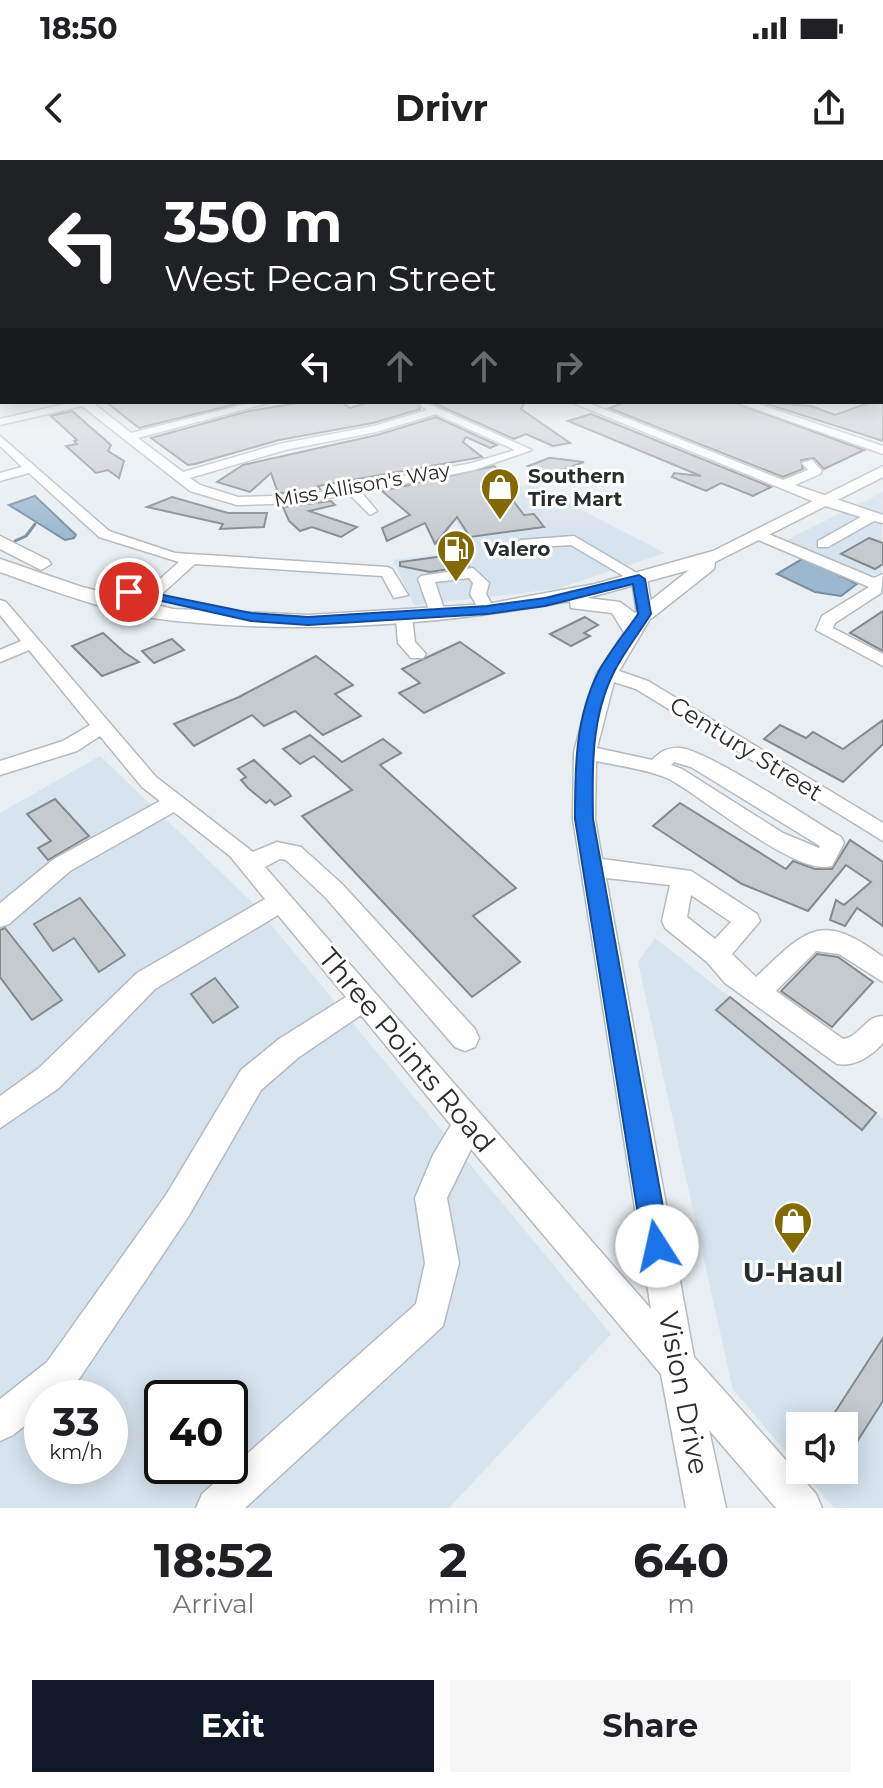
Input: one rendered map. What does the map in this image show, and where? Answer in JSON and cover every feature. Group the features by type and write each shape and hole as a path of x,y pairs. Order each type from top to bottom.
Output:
{"main road":[{"path":"2,570 76,592 173,615 308,621 487,610 545,602 720,555 883,471"},
{"path":"0,542 66,574 149,597 251,617"},
{"path":"545,602 602,604 622,608 639,622 720,555"}],"street":[{"path":"35,414 6,421 0,439 104,534 173,557 387,572 400,595"},
{"name":"Miss Allison's Way","path":"100,414 181,477 213,496 250,502 291,501 474,466 526,450 447,414"},
{"path":"129,437 220,414"},
{"path":"181,477 283,447 366,432 425,414"},
{"path":"607,414 778,479 827,502 875,513"},
{"path":"776,414 883,450"},
{"path":"778,479 816,471 808,463"},
{"path":"0,477 33,468"},
{"path":"352,489 370,511"},
{"path":"823,544 875,513"},
{"path":"761,536 879,587"},
{"path":"521,544 574,540 639,579 639,622"},
{"path":"149,597 191,559"},
{"path":"438,615 426,579 473,573 481,583 478,594 487,610"},
{"path":"879,587 828,620 824,630 883,661"},
{"name":"Three Points Road","path":"0,605 16,635 149,782 238,850 251,864 469,1124 802,1508"},
{"path":"404,617 407,643 417,654"},
{"name":"Vision Drive","path":"639,622 606,673 584,752 584,819 677,1363 706,1508"},
{"path":"0,657 16,635"},
{"name":"Century Street","path":"606,673 642,685 883,833"},
{"path":"0,768 70,746 101,727"},
{"path":"584,752 675,774 775,839 804,853 824,860 833,843 698,762 680,755 668,756 657,768"},
{"path":"0,917 62,865 175,802"},
{"path":"251,864 277,850 299,858 334,891 465,1038"},
{"path":"590,867 683,877 748,921 716,954"},
{"path":"683,877 674,921 716,954 734,975 837,1051 847,1054 856,1052 880,1027 883,1030"},
{"path":"0,1114 49,1078 146,981 281,901"},
{"path":"758,992 808,943 817,939 839,940 883,971"},
{"path":"0,1422 60,1375 177,1206 251,1080 289,1048 364,999"},
{"path":"216,1508 431,1314 442,1263 431,1198 444,1166 469,1124"}],"shaded area":[{"path":"531,484 665,553 556,589 414,605 393,560 474,551 443,500"},
{"path":"883,492 881,575 857,571 785,541"},
{"path":"100,756 252,902 611,1334 449,1508 0,1508 0,813"},
{"name":"U-Haul","path":"655,938 883,1119 883,1508 834,1508 814,1484 858,1484 858,1412 786,1412 786,1452 733,1390 638,962"}],"water":[{"path":"35,496 76,535 74,538 65,540 9,505"},
{"path":"804,558 857,584 841,596 815,592 777,574"}],"building":[{"path":"75,414 111,445 108,451 124,461 119,478 108,470 96,473 66,446 77,444 74,441 77,440 51,416"},
{"path":"121,414 196,414 139,428"},
{"path":"238,414 404,414 373,423 279,440 188,465 151,438"},
{"path":"458,414 528,414 570,443 553,446 526,434 514,439"},
{"path":"591,414 771,487 753,496 721,483 706,491 672,477 674,473 701,476 568,421"},
{"path":"624,414 765,414 864,450 824,469 814,458 801,460 803,469 783,477"},
{"path":"798,414 883,414 883,441"},
{"path":"436,417 497,445 490,448 466,437 463,442 482,457 318,486 320,489 304,492 278,493 271,473 250,492 217,482 243,465 377,435"},
{"path":"549,458 584,462 549,475 528,466"},
{"path":"494,466 515,482 501,485 524,515 534,514 544,527 470,537 457,517 435,544 425,523 387,541 382,528 410,515 382,491"},
{"path":"172,497 228,513 267,513 264,527 220,529 223,524 147,507"},
{"path":"331,501 335,505 309,511 357,527 341,537 312,527 300,531 289,521 283,507"},
{"path":"869,538 883,543 883,564 875,569 841,554"},
{"path":"451,555 468,566 430,572 400,566 400,562"},
{"path":"883,611 883,651 850,633"},
{"path":"585,617 598,625 584,633 590,636 571,646 550,634"},
{"path":"103,633 139,662 102,676 72,646"},
{"path":"172,639 184,650 154,663 142,651"},
{"path":"460,642 504,673 424,713 399,693 420,683 402,669"},
{"path":"316,656 353,685 335,694 361,716 323,735 295,711 264,726 252,715 194,746 174,724 239,697"},
{"path":"883,720 883,744 843,782 764,739 780,725 806,738 813,732 843,749"},
{"path":"310,735 342,762 383,739 401,753 380,765 516,888 473,916 520,962 472,997 302,816 352,790 314,756 300,764 283,749"},
{"path":"254,760 291,796 275,805 270,800 266,803 248,788 241,780 246,777 238,769"},
{"path":"55,799 89,836 48,860 38,848 51,841 27,814"},
{"path":"680,803 786,869 793,861 815,869 832,869 850,840 883,862 883,926 857,908 845,926 830,920 836,900 844,905 871,882 846,865 808,911 742,884 653,826"},
{"path":"80,898 125,955 99,972 74,938 53,951 34,924"},
{"path":"5,928 62,1000 32,1020 0,977 0,930"},
{"path":"817,954 838,957 873,982 832,1027 781,991"},
{"path":"215,978 238,1007 213,1023 191,994"},
{"path":"730,997 876,1113 862,1130 716,1010"},
{"path":"883,1338 883,1401 858,1440 858,1412 835,1412"}],"waterway":[{"path":"15,541 26,536 35,524"}],"place":[{"name":"Southern Tire Mart","path":"500,521"},
{"name":"Valero","path":"456,583"},
{"name":"U-Haul","path":"793,1255"}],"route":[{"path":"129,592 251,617 308,621 487,610 545,602 639,579 645,614 615,655 588,727 583,771 584,819 657,1246"}]}
